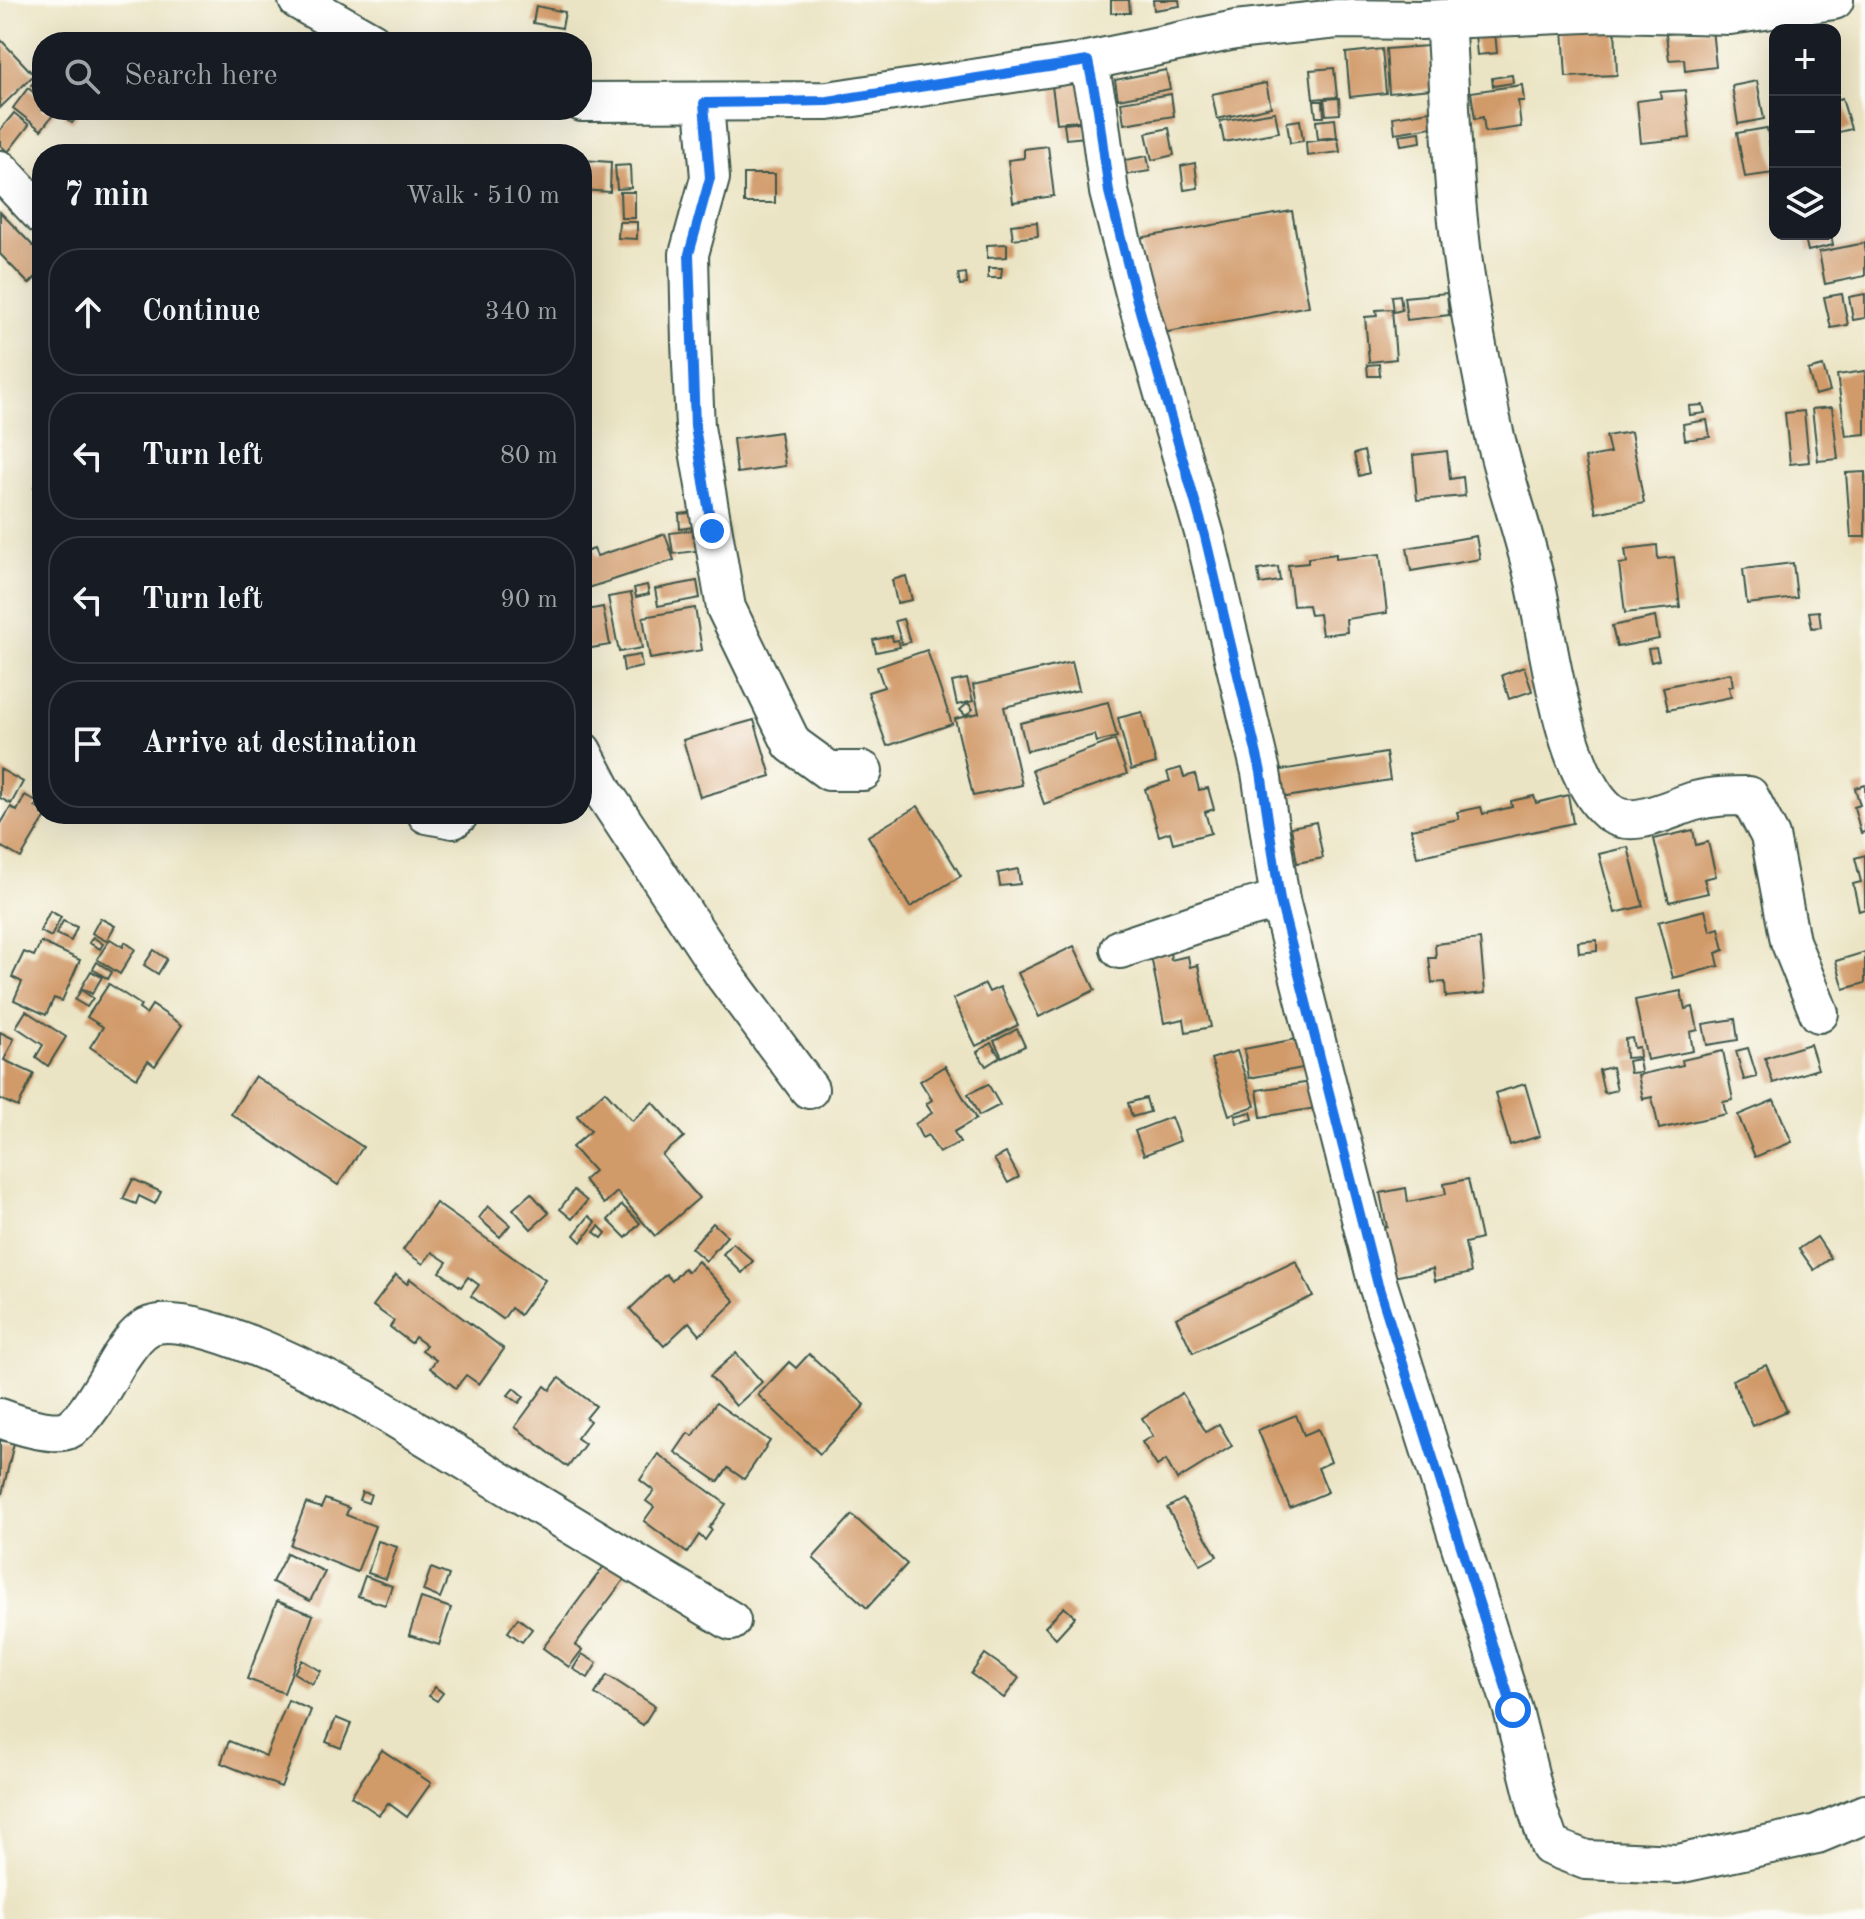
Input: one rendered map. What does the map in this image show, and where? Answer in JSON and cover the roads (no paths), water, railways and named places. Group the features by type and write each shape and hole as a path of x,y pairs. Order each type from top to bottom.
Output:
{"street":[{"path":"298,0 354,32"},
{"path":"592,102 828,101 1088,61 1235,30 1352,10 1445,19 1610,12 1730,15 1834,0"},
{"path":"1445,19 1459,231 1489,413 1537,590 1559,705 1574,751 1591,790 1611,814 1628,818 1654,817 1694,801 1727,795 1749,796 1770,836 1790,941 1819,1013"},
{"path":"1088,61 1113,207 1205,536 1261,772 1280,900 1378,1285 1513,1710 1550,1846 1586,1860 1678,1864 1817,1834 1865,1814"},
{"path":"704,103 710,178 689,254 691,342 695,427 726,608 792,744 829,771 863,771"},
{"path":"0,170 32,204"},
{"path":"592,770 725,976 809,1089"},
{"path":"1120,949 1225,914 1280,900"},
{"path":"0,1418 29,1429 70,1429 84,1414 135,1337 149,1326 163,1323 201,1328 316,1373 364,1399 731,1621"}]}
